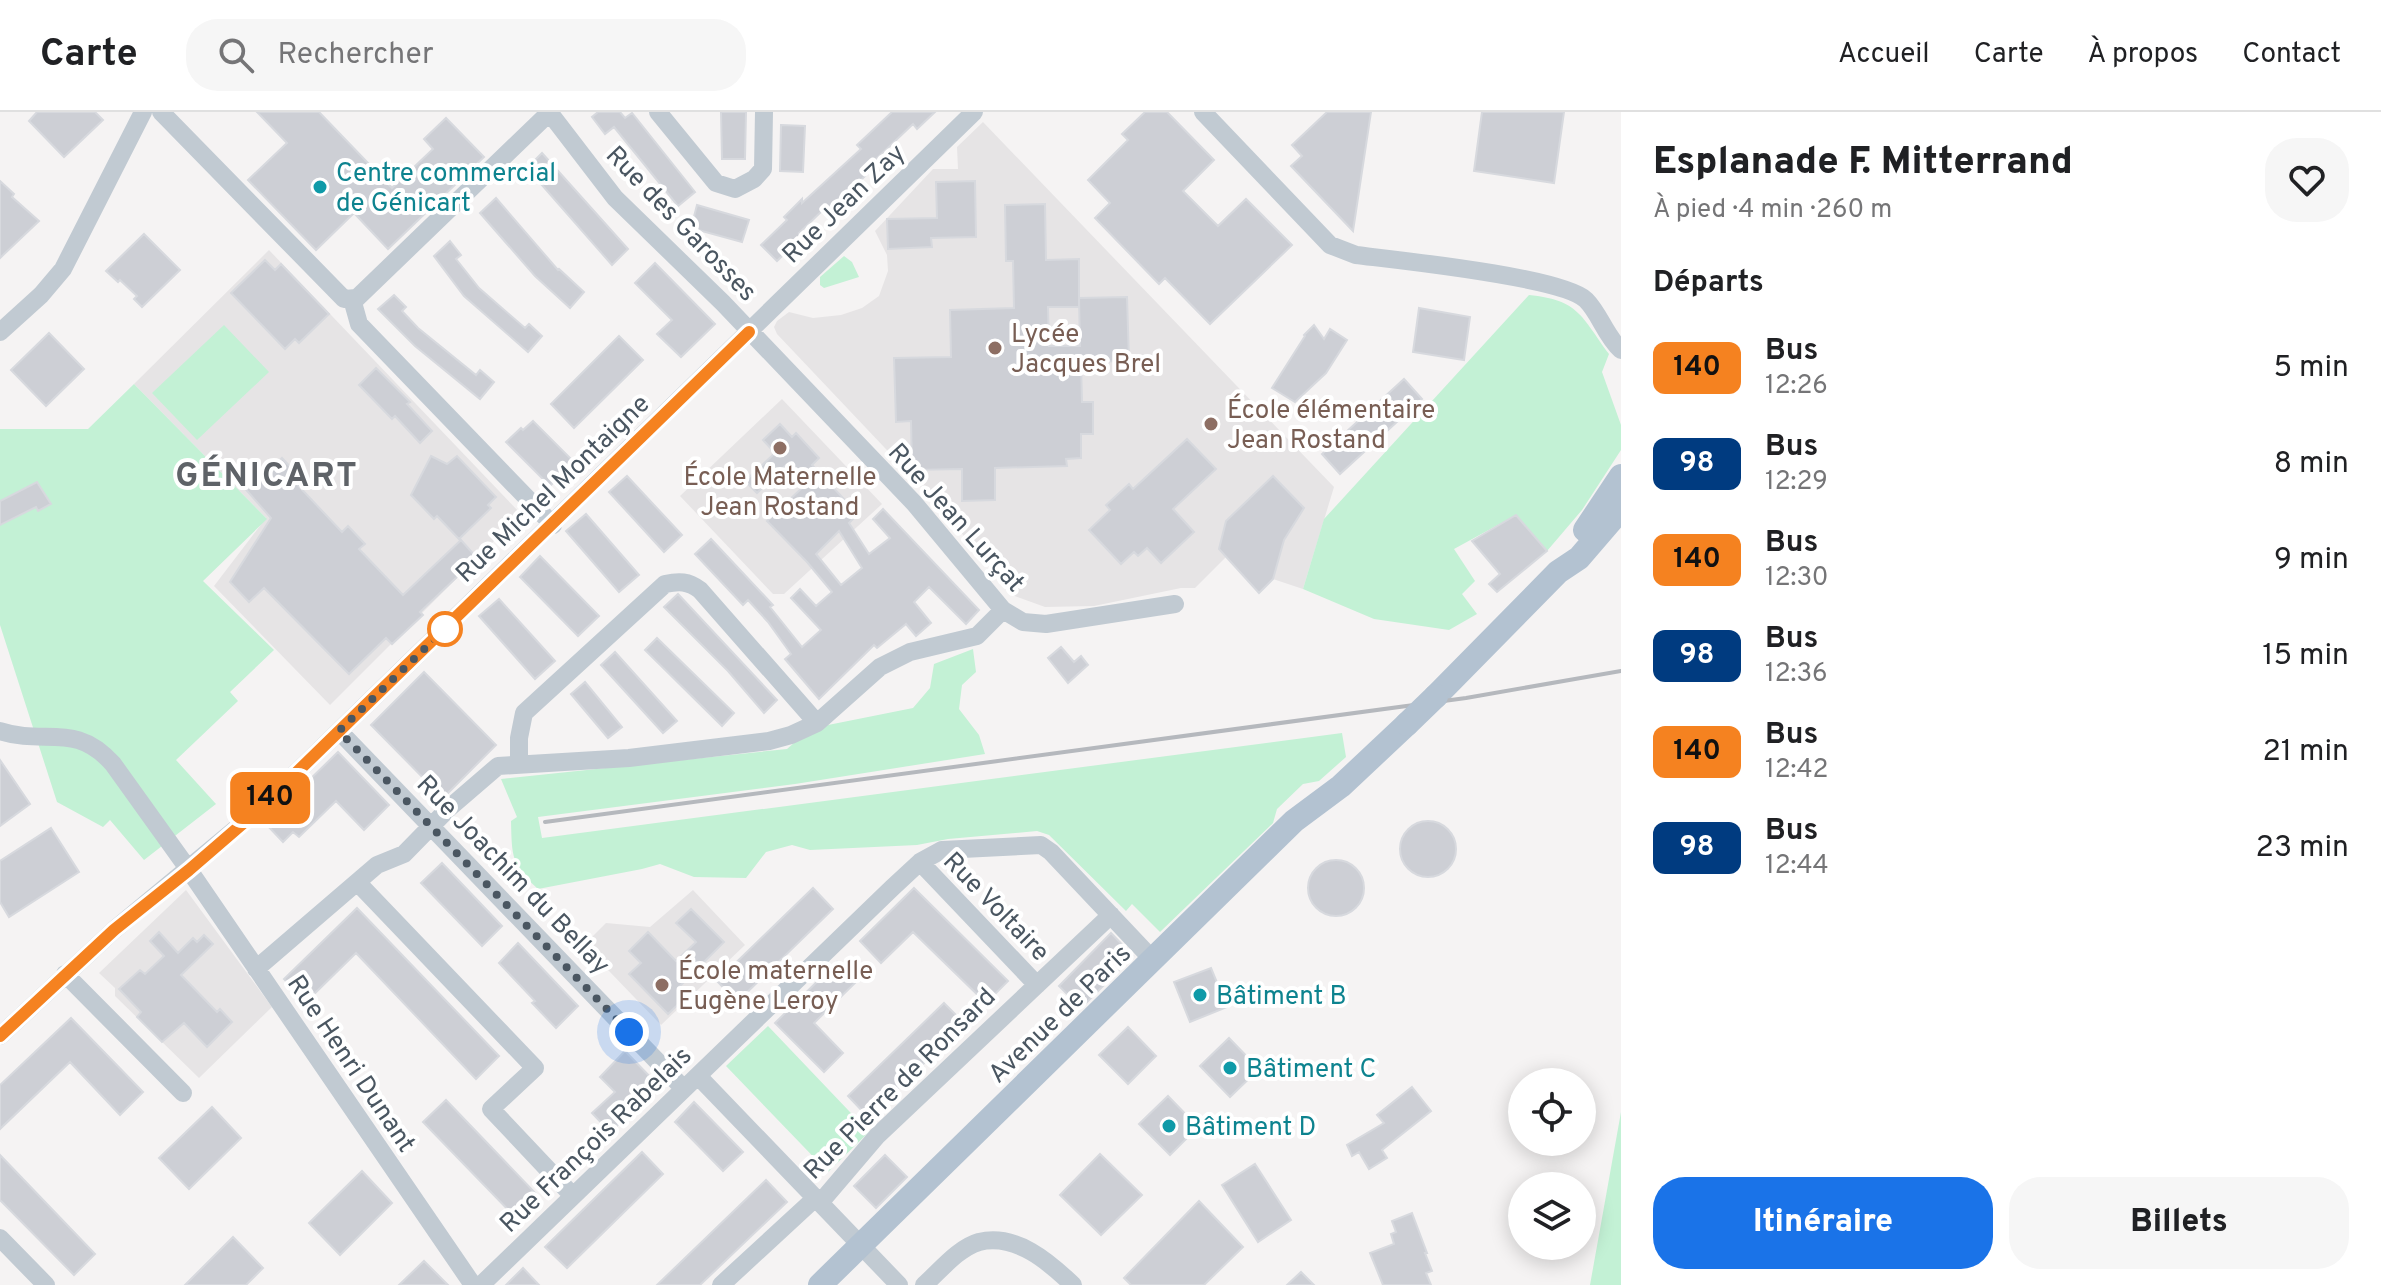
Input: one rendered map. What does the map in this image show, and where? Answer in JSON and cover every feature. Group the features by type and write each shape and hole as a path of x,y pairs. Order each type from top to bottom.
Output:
{"main road":[{"path":"1558,572 1621,476"},
{"path":"1558,572 1579,558 1621,509"},
{"name":"Avenue de Paris","path":"838,1285 865,1249 1153,960 1294,821 1341,786 1407,724 1558,572"},
{"name":"Avenue de Paris","path":"820,1285 865,1249 1316,816 1341,786"}],"street":[{"path":"0,332 41,295 63,269 143,112"},
{"path":"161,112 344,299 357,298 549,112"},
{"name":"Rue des Garosses","path":"549,112 615,198 749,332"},
{"path":"658,112 716,183 735,189 754,179 763,169 764,112"},
{"name":"Rue Jean Zay","path":"749,332 975,112"},
{"path":"1203,112 1330,245 1356,255 1543,282 1575,292 1586,300 1609,339 1621,350"},
{"path":"352,299 359,324 553,525"},
{"name":"Rue Michel Montaigne","path":"0,1036 114,930 255,813 749,332"},
{"name":"Rue Jean Lurçat","path":"749,332 914,503 1003,610 1023,622 1046,624 1175,604"},
{"path":"519,765 519,738 524,713 565,672 665,584 680,581 700,590 817,723"},
{"path":"256,969 377,865 404,854 494,768 629,758 769,741 817,723 880,667 910,652 977,636 1003,610"},
{"name":"Rue Henri Dunant","path":"0,731 80,738 100,749 189,870 473,1285"},
{"name":"Rue Joachim du Bellay","path":"339,731 691,1082 818,1200 899,1285"},
{"name":"Rue François Rabelais","path":"481,1285 920,862 942,850 1041,845 1153,960"},
{"name":"Rue Voltaire","path":"920,862 1037,985"},
{"path":"358,883 535,1068 491,1109 573,1196"},
{"name":"Rue Pierre de Ronsard","path":"721,1285 810,1203 825,1197 877,1136 1111,915"},
{"path":"65,974 183,1093"},
{"path":"0,1238 46,1285"},
{"path":"924,1285 952,1259 979,1242 1007,1243 1034,1252 1073,1285"}],"shaded area":[{"name":"Lycée Jacques Brel","path":"983,122 1334,487 1303,589 1273,579 1259,593 1226,557 1195,588 1181,588 1094,606 1045,607 1012,595 937,503 777,334 774,327 777,321 789,312 813,318 841,315 862,308 879,296 888,271 887,255 875,231 933,169 958,169 957,147"},
{"path":"269,250 521,514 330,705 214,586 266,518 134,384"},
{"name":"École Maternelle Jean Rostand","path":"782,399 882,504 784,594 773,594 680,496"},
{"path":"186,890 272,1007 199,1078 115,996 115,988 99,973"},
{"name":"École maternelle Eugène Leroy","path":"693,890 745,945 661,1025 584,945 606,923 650,927"}],"green space":[{"path":"844,256 852,262 859,277 824,288 820,285 820,277"},
{"path":"1529,295 1546,297 1569,306 1585,320 1609,354 1602,372 1621,425 1621,450 1582,510 1547,551 1516,515 1454,549 1475,581 1462,594 1477,614 1449,630 1374,619 1303,589 1324,519"},
{"path":"224,325 269,372 197,440 152,393"},
{"path":"134,384 267,519 203,581 274,650 230,692 238,701 176,760 216,804 144,860 110,820 103,827 57,802 0,625 0,429 88,429"},
{"path":"973,649 976,672 962,685 959,709 979,735 985,754 795,784 538,817 542,838 1342,733 1346,757 1319,781 1303,784 1277,809 1273,823 1160,932 1132,904 1126,911 1049,835 1037,831 917,845 810,850 792,845 766,852 746,878 694,877 660,864 538,889 518,866 513,852 511,821 517,817 501,779 787,749 803,735 828,725 913,708 930,688 934,664"},
{"path":"768,1026 869,1132 828,1172 726,1066"},
{"path":"1621,1112 1621,1285 1590,1285"}],"building":[{"path":"37,112 95,112 103,120 64,157 29,121"},
{"name":"Centre commercial de Génicart","path":"257,112 319,112 392,188 433,149 424,139 446,118 484,157 388,249 354,213 316,250 248,180 287,143"},
{"path":"598,112 620,112 625,118 632,113 695,192 678,206 614,127 605,134 592,117"},
{"path":"721,112 746,112 745,159 722,159"},
{"path":"892,112 935,112 917,129 913,124 873,162 876,165 828,213 824,209 799,233 802,237 777,261 761,245 787,220 784,217 802,199 802,203 861,149 857,145"},
{"path":"1145,112 1167,112 1214,160 1183,191 1218,226 1246,199 1292,245 1210,324 1165,278 1159,284 1095,218 1110,203 1088,180 1128,140 1122,134"},
{"path":"1327,112 1371,112 1353,231 1291,166 1302,156 1292,145"},
{"path":"1482,112 1564,112 1554,183 1474,171"},
{"path":"781,125 805,126 803,172 780,171"},
{"path":"542,153 628,249 612,265 527,168"},
{"path":"0,181 14,194 12,197 39,221 0,258"},
{"path":"975,181 976,237 931,238 932,247 888,249 887,219 937,218 936,182"},
{"path":"496,198 558,270 584,292 570,308 535,276 480,213"},
{"path":"1045,204 1046,260 1079,259 1079,298 1127,297 1129,361 1081,362 1082,402 1093,402 1093,434 1081,434 1081,458 1066,459 1067,466 995,468 995,500 962,501 962,469 912,470 911,421 896,422 894,358 951,357 950,310 1014,308 1013,261 1006,261 1005,205","holes":["1079,298 1080,346 1049,346 1048,307 1079,307"]},
{"path":"697,205 749,220 742,242 691,228"},
{"path":"144,234 180,270 142,307 134,299 137,296 106,271"},
{"path":"450,241 461,255 456,259 479,288 525,328 529,324 542,336 528,352 464,296 434,256"},
{"path":"265,260 275,270 281,264 329,314 299,343 295,339 285,349 231,293"},
{"path":"655,263 715,324 681,357 657,334 672,320 635,283"},
{"path":"394,295 406,307 402,311 418,328 476,375 480,370 494,382 480,399 415,346 378,309"},
{"path":"1419,308 1470,317 1464,360 1413,352"},
{"path":"1314,325 1324,339 1330,329 1347,340 1326,373 1295,402 1272,388 1304,335"},
{"path":"49,333 84,369 46,406 11,370"},
{"path":"619,336 643,360 574,428 551,404"},
{"path":"376,368 410,402 407,404 432,431 420,443 359,385"},
{"path":"1404,379 1422,399 1340,474 1322,454"},
{"path":"533,421 574,462 550,486 506,442"},
{"path":"780,424 792,437 796,433 819,458 812,465 858,514 849,523 869,554 890,538 873,519 883,509 979,610 966,624 929,587 914,602 931,623 916,636 906,624 877,648 874,645 819,699 785,659 791,654 768,622 748,600 743,605 695,554 711,539 773,605 770,607 802,647 821,630 791,598 800,589 816,606 832,592 767,521 804,486 785,466 757,493 745,481 775,453 763,440","holes":["839,531 862,568 841,585 816,554"]},
{"path":"1187,439 1216,469 1173,509 1194,532 1161,563 1147,548 1138,556 1134,552 1121,564 1089,530 1110,510 1106,505 1129,484 1133,489"},
{"path":"431,456 447,464 457,456 496,497 488,505 491,508 459,539 411,495"},
{"path":"282,458 297,474 292,479 342,532 348,526 365,544 359,549 403,595 461,540 477,558 420,612 423,615 392,644 386,638 349,674 264,588 249,602 230,582 271,518 242,485 257,472 262,477"},
{"path":"627,476 682,535 664,552 609,492"},
{"path":"1273,476 1304,508 1284,540 1273,579 1259,593 1219,549 1226,521"},
{"path":"37,482 51,504 38,511 36,507 0,525 0,501"},
{"path":"586,514 639,575 619,592 566,531"},
{"path":"1516,515 1547,551 1497,592 1489,584 1500,574 1472,541"},
{"path":"540,556 599,616 578,636 520,577"},
{"path":"678,594 777,700 764,713 728,671 664,607"},
{"path":"499,599 555,661 535,679 479,616"},
{"path":"657,638 734,713 722,726 645,650"},
{"path":"1061,647 1074,662 1081,656 1088,665 1068,683 1048,658"},
{"path":"615,652 677,721 663,733 601,665"},
{"path":"424,672 496,745 443,798 371,725"},
{"path":"585,682 622,727 608,738 571,694"},
{"path":"338,752 389,805 364,830 336,801 299,837 293,832 283,842 265,823"},
{"path":"0,760 30,804 0,826"},
{"path":"1428,821 1448,829 1456,849 1448,869 1428,877 1408,869 1400,849 1408,829"},
{"path":"51,828 79,872 9,917 0,902 0,861"},
{"path":"1336,860 1356,868 1364,888 1356,908 1336,916 1316,908 1308,888 1316,868"},
{"path":"442,863 502,926 482,946 421,883"},
{"path":"813,888 833,909 737,1002 717,981"},
{"path":"914,888 1008,981 986,1003 913,932 881,963 860,941"},
{"path":"357,908 499,1056 476,1079 356,953 306,1002 284,979"},
{"path":"691,909 724,942 678,988 686,997 668,1014 629,974 641,963 629,951 648,932 676,961 696,942 676,923"},
{"path":"159,932 178,953 193,938 197,942 204,935 213,944 181,975 217,1012 220,1009 232,1022 207,1047 184,1023 162,1042 137,1017 141,1012 119,989 140,970 145,974 164,956 150,941"},
{"path":"1111,933 1133,956 1081,1008 1059,986"},
{"path":"518,943 578,1006 556,1028 499,963"},
{"path":"837,962 856,982 814,1023 843,1053 824,1072 775,1023"},
{"name":"Bâtiment B","path":"1211,968 1227,1007 1190,1022 1174,982"},
{"path":"944,1003 965,1024 868,1117 848,1096"},
{"path":"71,1018 143,1092 120,1115 70,1062 0,1129 0,1085"},
{"path":"1128,1027 1156,1056 1128,1084 1099,1055"},
{"name":"Bâtiment C","path":"1229,1038 1259,1069 1230,1097 1200,1066"},
{"path":"625,1051 661,1088 611,1133 592,1113 615,1092 600,1077"},
{"path":"1412,1087 1431,1111 1382,1150 1387,1158 1369,1169 1359,1152 1352,1156 1347,1145 1384,1123 1377,1115"},
{"name":"Bâtiment D","path":"1168,1096 1198,1127 1170,1155 1139,1124"},
{"path":"446,1100 539,1197 517,1219 423,1122"},
{"path":"694,1102 743,1152 723,1171 675,1122"},
{"path":"212,1107 241,1138 189,1189 159,1158"},
{"path":"642,1152 663,1174 567,1268 545,1247"},
{"path":"1100,1154 1142,1195 1101,1235 1060,1195"},
{"path":"0,1155 95,1254 74,1275 0,1200"},
{"path":"885,1155 907,1177 876,1208 854,1186"},
{"path":"1255,1164 1291,1220 1258,1242 1222,1185"},
{"path":"362,1171 392,1203 340,1255 309,1223"},
{"path":"766,1180 787,1202 700,1285 657,1285"},
{"path":"1199,1201 1243,1247 1204,1285 1131,1285 1124,1278"},
{"path":"1412,1213 1432,1271 1426,1273 1431,1285 1383,1285 1370,1253 1394,1244 1391,1234 1396,1232 1392,1221"},
{"path":"233,1237 263,1268 246,1285 185,1285"},
{"path":"424,1261 448,1285 399,1285"},
{"path":"523,1268 539,1285 506,1285"},
{"path":"1301,1272 1314,1285 1287,1285"}],"railway":[{"path":"545,822 1466,698 1621,671"}],"bus line":[{"name":"140","path":"0,1036 114,930 255,813 749,332"}],"place":[{"name":"Centre commercial de Génicart","path":"320,187"},
{"name":"Lycée Jacques Brel","path":"995,348"},
{"name":"École élémentaire Jean Rostand","path":"1211,424"},
{"name":"École Maternelle Jean Rostand","path":"780,448"},
{"name":"École maternelle Eugène Leroy","path":"662,985"},
{"name":"Bâtiment B","path":"1200,995"},
{"name":"Bâtiment C","path":"1230,1068"},
{"name":"Bâtiment D","path":"1169,1126"}],"district":[{"name":"GÉNICART","path":"267,474"}],"route":[{"path":"445,629 339,731 629,1032"}]}
